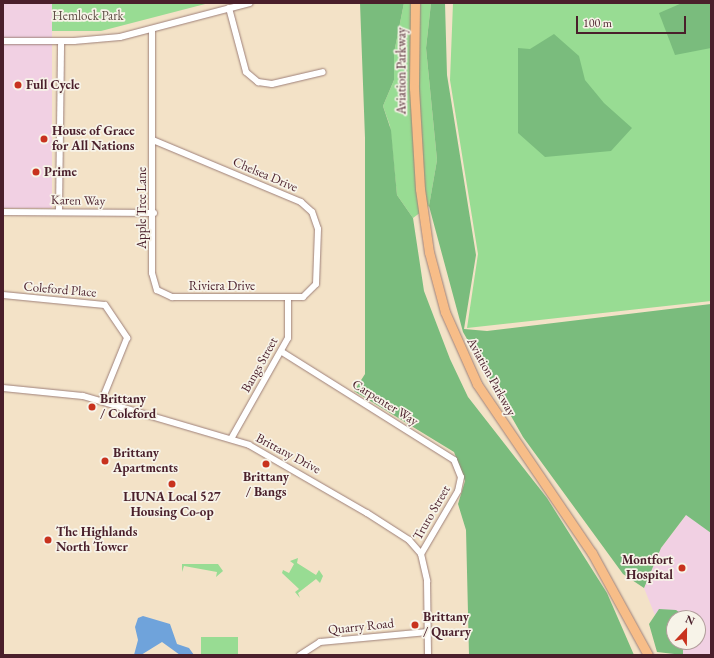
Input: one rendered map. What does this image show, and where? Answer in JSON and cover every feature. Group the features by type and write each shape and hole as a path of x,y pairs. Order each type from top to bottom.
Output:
{"main road":[{"name":"Aviation Parkway","path":"415,3 414,113 421,197 429,252 446,316 469,370 491,408 595,558 648,655"}],"street":[{"path":"3,41 61,41 120,37 250,3"},
{"path":"229,8 246,72 258,82 272,84 323,72"},
{"name":"Apple Tree Lane","path":"152,29 154,213 152,273 157,290"},
{"path":"59,212 61,41"},
{"name":"Chelsea Drive","path":"153,140 301,202 312,212 318,229 316,284 304,297 288,297"},
{"name":"Karen Way","path":"3,212 154,213"},
{"name":"Riviera Drive","path":"157,290 172,297 288,297"},
{"name":"Coleford Place","path":"3,295 105,305 127,338 102,400"},
{"name":"Bangs Street","path":"231,439 282,352 288,338 288,297"},
{"name":"Carpenter Way","path":"282,352 448,455 459,468 460,483"},
{"name":"Brittany Drive","path":"3,388 59,391 102,400 231,439 274,457 331,490 409,540 421,554 427,581 428,655"},
{"name":"Truro Street","path":"421,554 460,483"},
{"name":"Quarry Road","path":"300,655 320,642 428,632"}],"shaded area":[{"path":"3,3 52,3 52,208 3,208"},
{"name":"Montfort Hospital","path":"687,514 711,533 711,655 671,655 669,650 706,650 706,610 666,610 666,643 644,588 661,548"}],"green space":[{"name":"Hemlock Park","path":"52,3 209,3 101,31 52,31"},
{"path":"360,3 404,3 394,53 394,80 383,106 391,130 397,195 413,218 424,291 450,359 468,397 547,498 607,593 634,655 469,655 466,530 458,504 465,481 454,452 354,391 365,374 365,138"},
{"path":"404,3 431,3 426,48 437,160 429,206 413,218 397,195 390,126 383,106 394,80 394,53"},
{"path":"431,3 445,3 447,75 476,255 464,329 487,331 711,304 711,533 686,515 661,548 644,588 623,574 523,437 463,332 429,206 437,160 426,48"},
{"path":"453,3 711,3 711,301 467,328 478,254 450,80"},
{"path":"682,3 711,3 711,48 675,55 659,13"},
{"path":"554,34 579,56 585,80 604,103 632,128 611,151 545,157 518,133 518,48 530,49"},
{"path":"298,558 297,563 316,575 319,570 323,576 320,583 316,579 298,593 300,598 295,592 299,589 282,573 283,570 289,573 294,564 290,561"},
{"path":"182,564 218,564 223,571 216,577 217,572 184,566 182,572"},
{"path":"659,609 676,610 666,610 666,650 683,650 683,655 657,652 649,624"},
{"path":"201,637 238,637 238,655 201,655"}],"water":[{"path":"143,616 170,624 177,644 189,648 194,655 180,655 162,642 141,655 134,655 138,640 135,627 138,618"}],"place":[{"name":"Full Cycle","path":"18,85"},
{"name":"House of Grace for All Nations","path":"44,139"},
{"name":"Prime","path":"36,172"},
{"name":"Brittany / Coleford","path":"92,407"},
{"name":"Brittany Apartments","path":"105,461"},
{"name":"Brittany / Bangs","path":"266,464"},
{"name":"LIUNA Local 527 Housing Co-op","path":"172,484"},
{"name":"The Highlands North Tower","path":"48,540"},
{"name":"Montfort Hospital","path":"682,568"},
{"name":"Brittany / Quarry","path":"415,625"}]}
